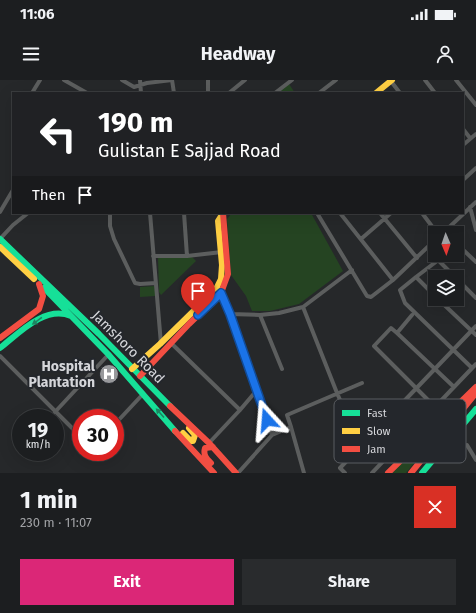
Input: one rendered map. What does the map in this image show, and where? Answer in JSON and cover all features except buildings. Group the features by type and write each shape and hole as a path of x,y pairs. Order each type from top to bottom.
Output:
{"main road":[{"path":"377,92 391,80"},
{"path":"132,369 160,344 216,289 221,279 224,252 223,214"},
{"name":"Jamshoro Road","path":"0,239 99,334 132,369 211,445 237,473"},
{"name":"Jamshoro Road","path":"0,248 73,317 143,394 182,440 214,473"},
{"path":"140,376 221,293 228,274 224,252"},
{"path":"0,338 39,309 43,296 39,284"},
{"path":"0,348 49,314 60,313 73,317"},
{"path":"464,399 476,387"},
{"path":"466,405 476,393"},
{"path":"170,406 195,438 191,441 170,425"},
{"path":"466,421 476,409"},
{"path":"211,445 205,448 203,452 204,456 219,473"},
{"path":"388,473 398,463"},
{"path":"411,473 419,463"},
{"path":"422,473 430,463"}],"street":[{"path":"33,92 40,80"},
{"path":"64,80 84,92"},
{"path":"122,80 134,87 140,86 147,82 172,80 174,92"},
{"path":"140,80 141,92"},
{"path":"208,80 208,92"},
{"path":"230,92 245,80"},
{"path":"276,92 292,80"},
{"path":"320,92 336,80"},
{"path":"391,80 399,92"},
{"path":"425,80 434,92"},
{"path":"456,80 476,105"},
{"path":"464,130 470,138"},
{"path":"464,144 476,134"},
{"path":"464,179 476,168"},
{"path":"0,212 12,192"},
{"path":"464,213 476,202"},
{"path":"470,207 476,230"},
{"path":"0,239 13,225 27,214"},
{"path":"110,214 110,226 114,240 135,283 156,283"},
{"path":"150,214 160,344 165,349"},
{"path":"184,214 187,256"},
{"path":"318,214 368,297 371,297 393,280 428,247"},
{"path":"341,214 393,280"},
{"path":"381,214 417,258"},
{"path":"361,239 390,214"},
{"path":"423,214 432,226"},
{"path":"450,226 463,214"},
{"path":"464,251 476,262"},
{"path":"153,256 187,256 224,252"},
{"path":"472,258 476,255"},
{"path":"435,262 400,290 405,303 472,368"},
{"path":"440,262 448,270"},
{"path":"230,314 279,314 303,307 352,270"},
{"path":"416,277 428,289"},
{"path":"464,286 476,298"},
{"path":"221,293 230,314 272,435"},
{"path":"445,306 476,335"},
{"path":"303,307 340,399"},
{"path":"260,315 282,369"},
{"path":"396,333 412,315"},
{"path":"406,399 476,326"},
{"path":"427,399 374,346 391,328 454,387"},
{"path":"171,343 240,410"},
{"path":"58,409 108,355"},
{"path":"0,356 52,409"},
{"path":"443,399 476,364"},
{"path":"304,473 287,415 362,383"},
{"path":"211,445 257,390"},
{"path":"124,414 143,394"},
{"path":"64,421 72,428"},
{"path":"237,473 272,435 291,427"},
{"path":"467,445 476,460"},
{"path":"345,463 340,468 345,473"},
{"path":"372,473 382,463"}],"green space":[{"path":"289,84 294,92 279,92"},
{"path":"231,214 312,214 343,271 299,304 270,311 252,311 246,296 231,275 227,219"},
{"path":"158,257 192,257 196,261 161,295 159,292"},
{"path":"155,286 155,296 140,297 140,287"},
{"path":"402,463 414,463 406,473 392,473"}],"traffic: fast":[{"path":"0,239 99,334 170,406"},
{"path":"44,288 108,354 175,431"},
{"path":"0,348 24,328 42,317 52,314 71,316"},
{"path":"466,421 476,409"},
{"path":"422,473 430,463"}],"traffic: slow":[{"path":"377,92 392,80"},
{"path":"132,369 160,344 216,289 221,279 222,265 218,221 222,214"},
{"path":"0,247 34,279"},
{"path":"183,433 191,441 193,441 195,435 189,428"}],"traffic: jam":[{"path":"140,376 189,324 221,293 228,274 223,214"},
{"path":"0,338 39,309 43,296 39,284"},
{"path":"464,399 476,387"},
{"path":"466,405 476,393"},
{"path":"170,406 209,443 236,473"},
{"path":"175,431 214,473"},
{"path":"211,463 205,456 204,450 205,448 213,447"},
{"path":"388,473 398,463"},
{"path":"411,473 419,463"}],"place":[{"name":"Hospital Plantation","path":"109,374"}],"route":[{"path":"198,315 221,293 230,314 267,420"}]}
